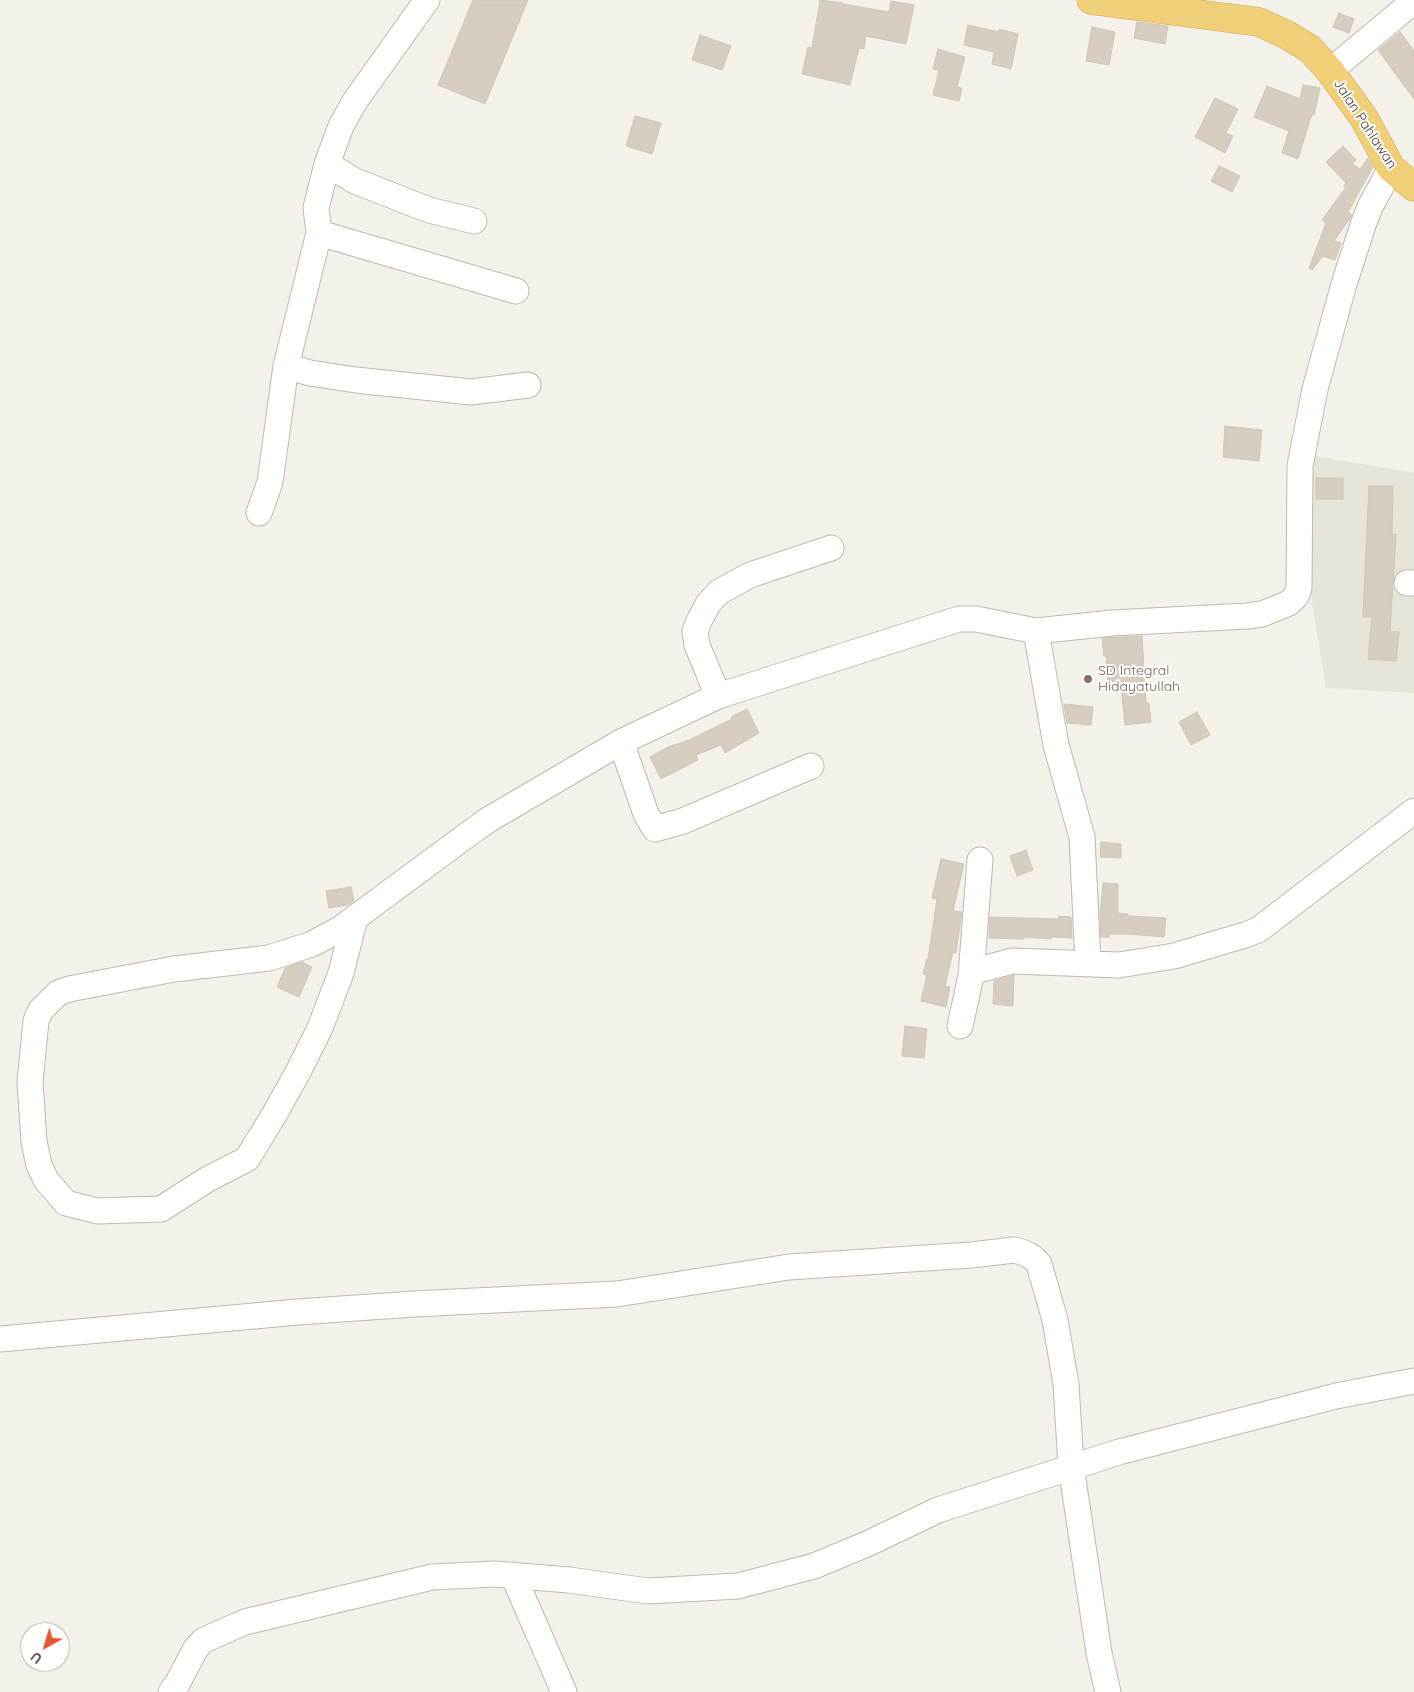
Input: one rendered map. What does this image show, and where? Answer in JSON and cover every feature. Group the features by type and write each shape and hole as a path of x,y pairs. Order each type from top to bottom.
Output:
{"highway":[{"name":"Jalan Pahlawan","path":"1091,0 1260,22 1287,34 1310,49 1330,71 1364,118 1391,168 1414,187"}],"street":[{"path":"258,513 270,482 286,366 319,233 316,208 327,164 341,126 355,101 425,6 427,0"},
{"path":"1330,71 1414,1"},
{"path":"327,164 356,181 429,210 474,221"},
{"path":"355,918 341,973 320,1028 274,1115 246,1159 208,1179 161,1209 97,1211 66,1203 46,1180 39,1165 34,1141 30,1082 36,1021 46,1004 58,993 69,989 174,969 269,958 312,944 340,929 488,820 621,742 718,696 959,619 976,619 1036,631 1112,622 1247,616 1262,614 1289,603 1296,596 1299,588 1300,466 1315,389 1360,234 1370,207 1391,168"},
{"path":"319,233 516,291"},
{"path":"286,366 310,373 356,380 471,392 528,385"},
{"path":"718,696 698,645 695,631 698,621 708,604 719,592 750,575 831,548"},
{"path":"1036,631 1056,745 1082,837 1088,964"},
{"path":"621,742 646,814 655,829 683,821 811,766"},
{"path":"971,976 975,971 1012,961 1119,965 1174,956 1258,930 1414,811"},
{"path":"960,1026 971,976 980,860"},
{"path":"0,1339 298,1312 617,1294 789,1268 971,1255 1014,1250 1027,1254 1039,1264 1055,1320 1066,1384 1072,1466 1100,1653 1108,1692"},
{"path":"171,1692 196,1648 204,1640 245,1622 432,1577 486,1574 513,1575 569,1580 648,1592 738,1586 814,1566 938,1510 1072,1466 1336,1396 1414,1381"},
{"path":"513,1575 564,1692"}],"shaded area":[{"path":"1309,455 1414,473 1414,693 1326,688 1309,585"}],"building":[{"path":"473,0 528,0 485,104 438,85"},
{"path":"820,0 889,12 891,1 914,5 906,44 866,36 864,49 859,48 850,85 802,74 808,47 812,48"},
{"path":"1339,13 1354,19 1349,33 1333,27"},
{"path":"1137,22 1168,26 1165,44 1134,38"},
{"path":"968,25 999,32 999,29 1018,34 1011,69 992,64 994,52 964,45"},
{"path":"1092,27 1115,32 1109,65 1086,61"},
{"path":"1400,32 1414,51 1414,99 1378,50"},
{"path":"700,35 731,46 722,70 692,60"},
{"path":"938,49 965,57 957,87 962,88 959,101 933,95 939,70 933,69"},
{"path":"1303,85 1320,88 1314,115 1312,114 1298,159 1282,153 1289,131 1254,117 1267,86 1300,99"},
{"path":"1215,98 1238,109 1226,133 1233,136 1225,153 1195,137"},
{"path":"635,116 661,123 652,154 626,146"},
{"path":"1343,146 1356,160 1352,164 1360,169 1368,158 1373,167 1348,212 1352,215 1334,241 1341,243 1335,260 1323,256 1312,270 1309,268 1326,223 1322,220 1346,187 1344,186 1346,183 1326,162"},
{"path":"1219,166 1240,176 1232,192 1211,181"},
{"path":"1225,426 1262,430 1259,461 1223,457"},
{"path":"1316,478 1343,478 1343,499 1316,499"},
{"path":"1369,486 1393,486 1392,534 1396,534 1390,631 1399,632 1396,661 1368,659 1372,617 1363,617"},
{"path":"1142,636 1146,703 1149,703 1151,722 1125,725 1121,686 1108,687 1106,656 1104,656 1102,638"},
{"path":"1064,704 1093,707 1091,725 1067,723"},
{"path":"747,709 759,733 725,753 721,745 696,755 698,760 661,779 650,757 668,747 689,740 732,719 731,717"},
{"path":"1197,712 1210,735 1191,745 1179,722"},
{"path":"1101,842 1121,844 1121,858 1100,857"},
{"path":"1026,850 1033,870 1017,876 1010,856"},
{"path":"941,859 964,864 953,911 962,912 956,953 953,952 945,986 950,987 946,1007 921,1001 927,975 923,974 928,959 937,899 932,898"},
{"path":"1103,883 1118,884 1118,913 1128,914 1128,916 1166,918 1164,937 1109,934 1109,937 1101,937 1100,916"},
{"path":"351,887 354,901 348,905 329,908 326,891"},
{"path":"1059,916 1071,917 1072,938 989,938 990,917 1059,919"},
{"path":"302,962 312,967 299,997 277,987 285,968"},
{"path":"1014,975 1013,1006 993,1004 994,981"},
{"path":"905,1026 927,1029 924,1058 902,1056"}],"place":[{"name":"SD Integral Hidayatullah","path":"1088,679"}]}
